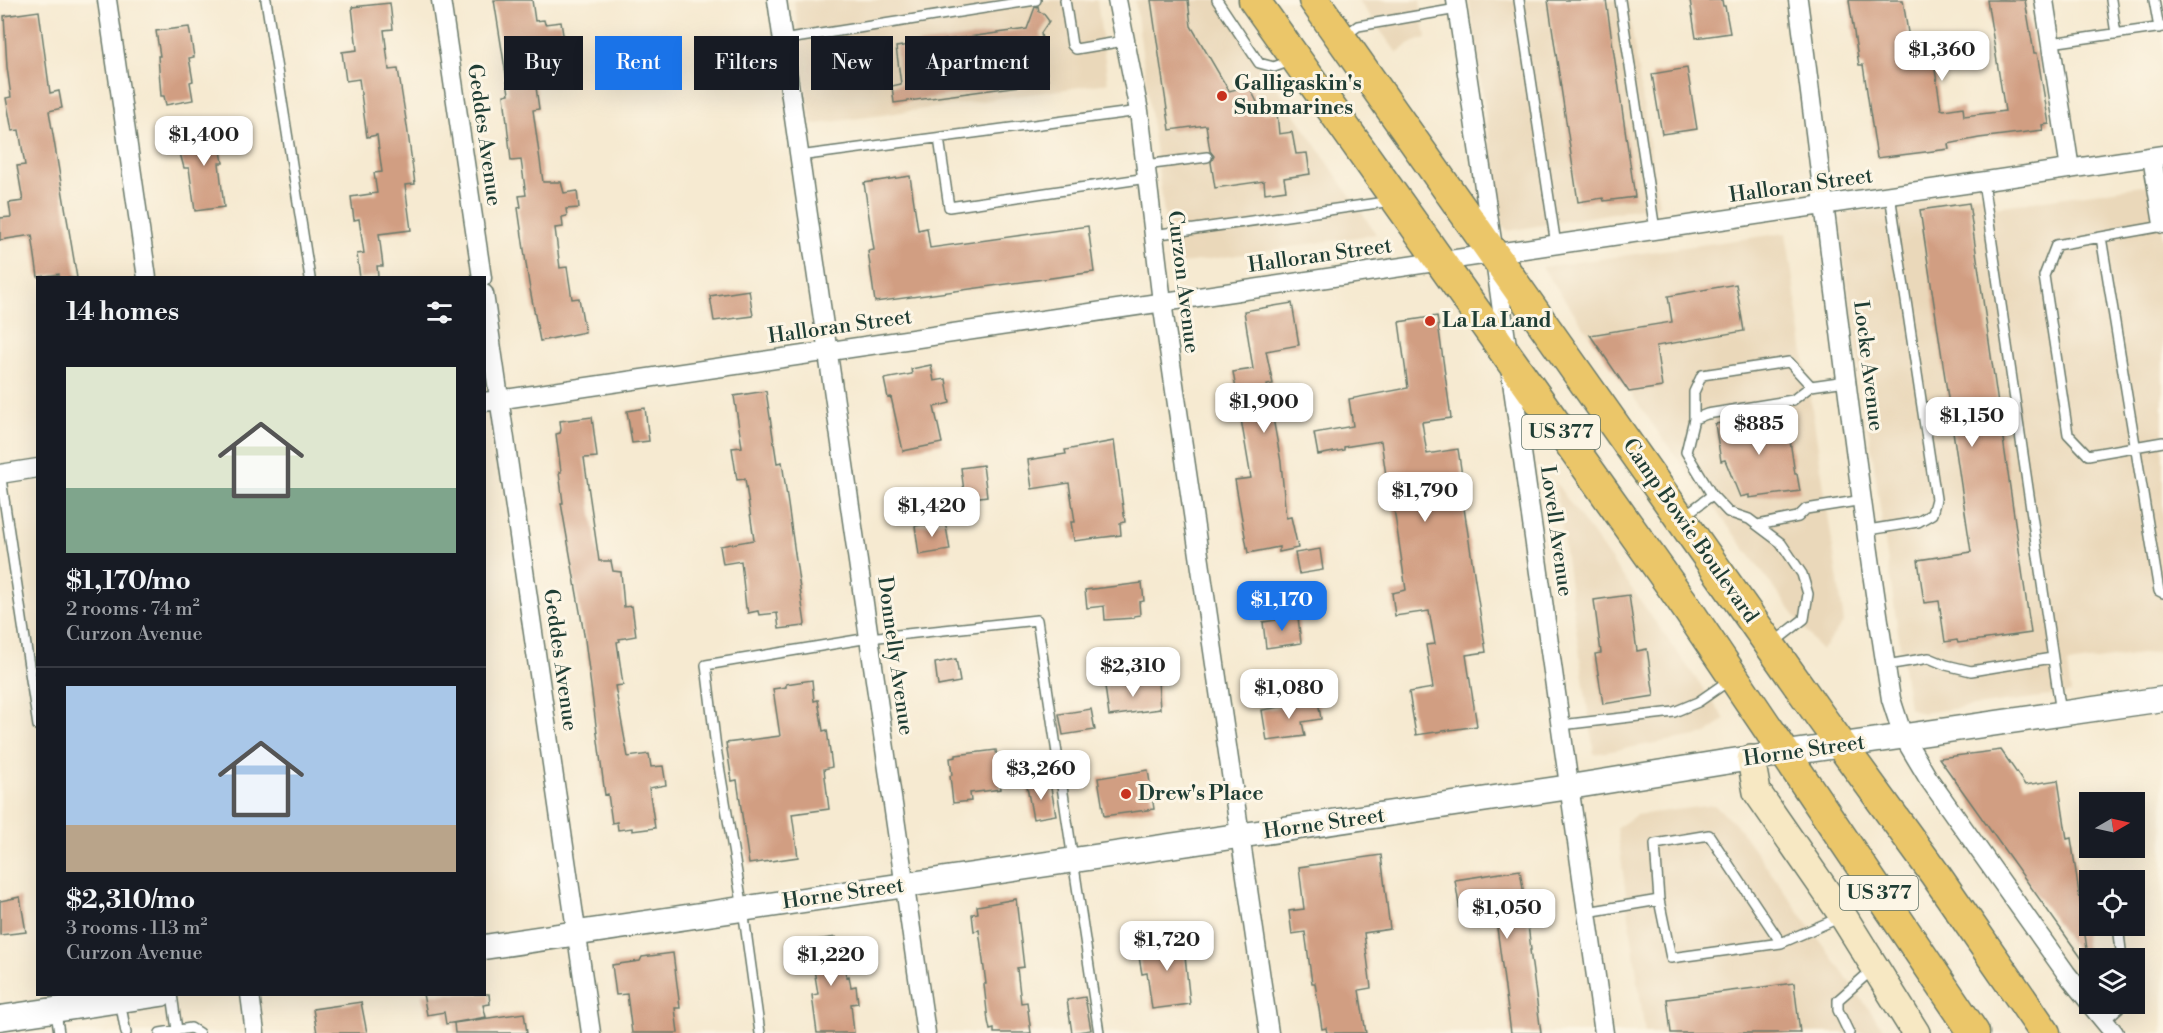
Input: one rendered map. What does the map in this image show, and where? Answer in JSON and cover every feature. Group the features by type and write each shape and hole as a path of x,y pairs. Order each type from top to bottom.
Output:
{"main road":[{"name":"US 377","path":"1254,0 1682,601 1974,1033"},
{"name":"Camp Bowie Boulevard","path":"1314,0 2045,1033"},
{"path":"1751,759 1757,792 1843,916 1916,1033"}],"street":[{"path":"107,0 147,276"},
{"name":"Geddes Avenue","path":"441,0 482,276"},
{"name":"Donnelly Avenue","path":"777,0 782,36"},
{"name":"Curzon Avenue","path":"1117,0 1139,111 1162,303 1269,1033"},
{"name":"Locke Avenue","path":"1798,0 1826,205 1846,381 1891,699 1903,736 1928,778 2079,990"},
{"path":"2044,0 2070,169"},
{"name":"Lovell Avenue","path":"1456,5 1494,254 1604,1033"},
{"name":"Donnelly Avenue","path":"790,90 926,1033"},
{"path":"2158,156 2163,225"},
{"name":"Halloran Street","path":"492,401 2158,156"},
{"name":"Geddes Avenue","path":"486,321 492,401 591,1033"},
{"path":"0,473 36,468"},
{"name":"Horne Street","path":"486,947 2163,699"},
{"path":"0,1018 58,1021 80,1000 120,1000 147,996"},
{"path":"250,996 255,1033"},
{"name":"Locke Avenue","path":"2099,1014 2109,1027"}],"lane":[{"path":"266,0 310,276"},
{"path":"799,37 1036,0"},
{"path":"1065,0 1072,45 1076,49 1124,41"},
{"path":"1217,0 1259,63 1274,67 1296,59"},
{"path":"1519,0 1556,244"},
{"path":"1620,0 1655,230"},
{"path":"2111,0 2116,34"},
{"path":"2051,43 2161,28 2154,0"},
{"path":"1342,39 1358,26 1456,5"},
{"path":"800,156 1139,111"},
{"path":"939,138 949,207 1146,172 1207,157"},
{"path":"1983,182 2061,713"},
{"path":"1868,530 1918,522 1932,514 1936,499 1890,195"},
{"path":"1154,235 1397,201"},
{"path":"2163,225 2056,245 2044,276 2068,434 2088,455 2163,442"},
{"path":"2101,237 2159,591 2163,593"},
{"path":"1770,645 1804,620 1808,594 1802,574 1781,543 1749,519 1728,512 1712,495 1686,452 1694,420 1694,392 1702,375 1789,362 1811,386"},
{"path":"1694,420 1707,414 1793,400 1811,386 1846,381"},
{"path":"0,473 36,713"},
{"path":"1681,519 1712,495"},
{"path":"1758,525 1798,518 1806,509 1863,500"},
{"path":"760,1033 743,909 716,748 706,665 869,638 1037,620 1100,1033"},
{"path":"1886,665 1929,658 1971,671 2052,658"},
{"path":"1561,725 1674,712 1698,702 1733,677"},
{"path":"1781,943 1709,835 1655,843 1659,900 1671,958 1781,943 1843,916"},
{"path":"1587,912 1659,900"},
{"path":"1849,1033 1838,1010 1838,1000 1875,967"},
{"path":"172,996 177,1030"},
{"path":"120,1000 126,1033"},
{"path":"2109,1027 2117,1014"},
{"path":"160,1033 191,1028 199,1033"}],"shaded area":[{"path":"794,0 1097,0 1108,83 811,125"},
{"path":"1135,0 1218,0 1376,234 1171,265"},
{"path":"1358,0 1420,0 1426,38 1412,43 1397,53"},
{"path":"1469,0 1627,0 1659,205 1508,231 1502,225"},
{"path":"2163,183 2163,651 2067,664 2071,693 1922,713 1909,708 1839,224 1844,213 1993,193 1996,207"},
{"path":"1786,233 1844,622 1821,651 1655,428 1542,267"},
{"path":"1555,482 1725,719 1707,734 1594,754"},
{"path":"1714,805 1736,824 1886,1033 1645,1033 1617,828 1636,815"}],"building":[{"path":"494,0 532,0 535,21 544,20 545,24 561,22 563,36 504,36 504,63"},
{"path":"1151,0 1188,0 1191,26 1229,91 1249,86 1263,114 1277,112 1279,134 1292,132 1296,154 1307,153 1310,174 1284,178 1286,190 1265,193 1264,181 1215,188 1211,162 1214,156 1210,151 1206,125 1170,130"},
{"path":"1548,0 1606,0 1635,197 1604,201 1603,198 1578,202"},
{"path":"1690,0 1722,0 1730,33 1696,38"},
{"path":"1849,0 1903,0 1913,66 1934,63 1941,109 1963,107 1964,116 2005,111 1987,0 2025,0 2049,124 2042,125 2043,130 1948,144 1949,149 1877,158 1863,65 1859,65"},
{"path":"390,3 393,29 384,30 389,70 398,69 415,184 405,185 411,230 379,234 383,266 377,266 378,276 360,276 357,254 364,253 359,219 354,220 351,197 377,193 374,173 382,172 377,135 367,137 359,79 346,81 342,52 357,50 352,7"},
{"path":"1038,6 1039,12 1043,13 1049,21 1041,36 976,36 1027,29 1035,7"},
{"path":"39,11 50,93 59,91 62,108 49,111 77,276 59,276 59,274 38,276 32,235 0,240 0,218 11,217 9,203 23,201 17,166 25,165 19,130 12,131 6,98 11,97 4,16"},
{"path":"189,27 194,57 189,58 193,81 190,82 193,100 166,105 164,96 161,96 158,56 160,56 156,31"},
{"path":"905,46 905,90 989,90 894,103 893,86 901,84 896,47"},
{"path":"1687,68 1697,129 1662,134 1652,74"},
{"path":"508,90 536,90 539,109 533,110 543,182 561,182 564,193 577,191 579,208 566,209 567,216 562,217 563,227 555,228 560,268 567,267 572,299 579,298 585,332 540,341 518,208 521,207 519,196 526,195 521,160 511,161 504,95 509,94"},
{"path":"198,125 217,125 223,163 219,163 224,207 195,211 189,168 184,168 177,142 200,138"},
{"path":"910,176 918,230 927,228 930,248 1088,226 1094,272 875,302 868,251 874,250 864,183"},
{"path":"1969,203 2031,633 1958,643 1957,640 1945,642 1939,601 1924,603 1918,560 1971,552 1920,210"},
{"path":"1736,284 1744,331 1656,346 1662,387 1629,392 1590,335 1672,322 1668,296"},
{"path":"749,290 753,316 714,321 710,296"},
{"path":"1292,303 1299,345 1266,351 1273,384 1267,385 1281,462 1286,518 1291,517 1298,548 1279,552 1279,547 1248,553 1235,480 1251,478 1233,372 1253,369 1244,311"},
{"path":"1437,316 1451,418 1422,422 1427,454 1458,449 1463,482 1460,482 1486,652 1466,655 1477,726 1416,735 1409,692 1433,688 1426,645 1435,644 1429,611 1395,616 1392,593 1406,590 1392,495 1389,496 1381,441 1344,447 1344,450 1318,455 1314,433 1353,426 1349,399 1408,388 1399,322"},
{"path":"931,365 934,381 946,379 950,403 934,407 942,443 903,451 891,397 888,398 884,379 912,374 911,369"},
{"path":"766,391 777,463 782,462 805,624 779,629 777,613 759,615 758,611 748,613 741,561 723,564 720,546 754,540 745,479 737,480 732,448 742,447 734,396"},
{"path":"645,408 649,441 632,443 627,411"},
{"path":"1786,414 1795,474 1797,474 1800,491 1749,498 1749,495 1740,497 1725,460 1721,461 1715,424"},
{"path":"592,417 597,457 584,458 599,561 611,561 613,571 621,572 624,607 632,606 636,636 619,639 620,641 617,642 623,685 615,686 628,757 649,754 651,767 663,766 666,785 649,788 655,828 632,831 632,828 618,830 617,822 612,823 608,794 605,795 585,640 561,503 563,503 559,472 561,472 556,434 561,430 560,421"},
{"path":"1114,441 1125,522 1120,523 1121,535 1074,541 1071,522 1075,522 1069,483 1032,489 1028,460 1066,454 1065,450"},
{"path":"983,465 987,496 965,499 961,468"},
{"path":"945,521 950,550 919,555 915,526"},
{"path":"1320,549 1323,570 1299,574 1295,553"},
{"path":"1142,583 1144,601 1139,602 1140,615 1134,618 1105,620 1104,606 1087,608 1085,590"},
{"path":"1629,595 1637,651 1647,649 1654,696 1603,704 1595,654 1601,653 1594,600"},
{"path":"1298,617 1301,643 1266,648 1263,622"},
{"path":"956,659 960,682 938,686 935,663"},
{"path":"812,680 814,701 818,700 823,731 827,730 832,767 824,769 829,809 792,814 798,857 749,864 737,780 732,781 726,743 780,736 773,689 786,687 786,684"},
{"path":"1158,680 1160,709 1109,716 1105,686"},
{"path":"1318,701 1321,719 1302,722 1305,736 1267,741 1262,710"},
{"path":"1091,709 1095,730 1063,735 1059,714"},
{"path":"996,750 1001,789 970,793 971,801 953,803 950,758 956,755"},
{"path":"2001,750 2025,785 2058,780 2067,839 2071,838 2079,894 2079,936 2085,936 2087,948 2079,948 2079,955 1939,758"},
{"name":"Drew's Place","path":"1148,770 1154,809 1104,816 1098,778"},
{"path":"1050,783 1056,815 1033,819 1027,787"},
{"path":"1381,855 1390,929 1364,933 1371,988 1359,990 1366,1033 1327,1033 1326,1028 1322,1029 1315,983 1312,983 1305,932 1292,934 1289,911 1304,909 1299,867"},
{"path":"1520,870 1541,1033 1511,1033 1495,913 1461,918 1455,880"},
{"path":"20,897 26,932 0,935 0,901"},
{"path":"1016,899 1024,967 1017,968 1021,1003 1027,1002 1031,1033 994,1033 994,1029 990,1030 988,1021 979,930 974,931 972,914 978,913 977,906"},
{"path":"1179,931 1180,938 1183,937 1190,1004 1152,1009 1147,973 1142,974 1139,957 1154,955 1155,934"},
{"path":"836,937 837,947 842,946 846,977 849,976 851,987 856,986 858,1003 851,1004 854,1033 817,1033 812,995 818,994 812,957 805,959 802,942"},
{"path":"673,953 680,1008 675,1008 678,1033 632,1033 627,994 616,995 612,965 640,961 642,957"},
{"path":"1794,983 1800,1033 1671,1033 1667,999"},
{"path":"489,994 490,1004 483,1005 486,1017 446,1024 444,1012 427,1015 423,996 486,996"},
{"path":"1085,997 1091,1030 1072,1033 1067,1000"},
{"path":"361,1002 367,1033 317,1033 313,1009"},
{"path":"524,1013 527,1033 455,1033 454,1023"}],"place":[{"name":"Galligaskin's Submarines","path":"1222,96"},
{"name":"La La Land","path":"1430,321"},
{"name":"Drew's Place","path":"1126,794"}]}
